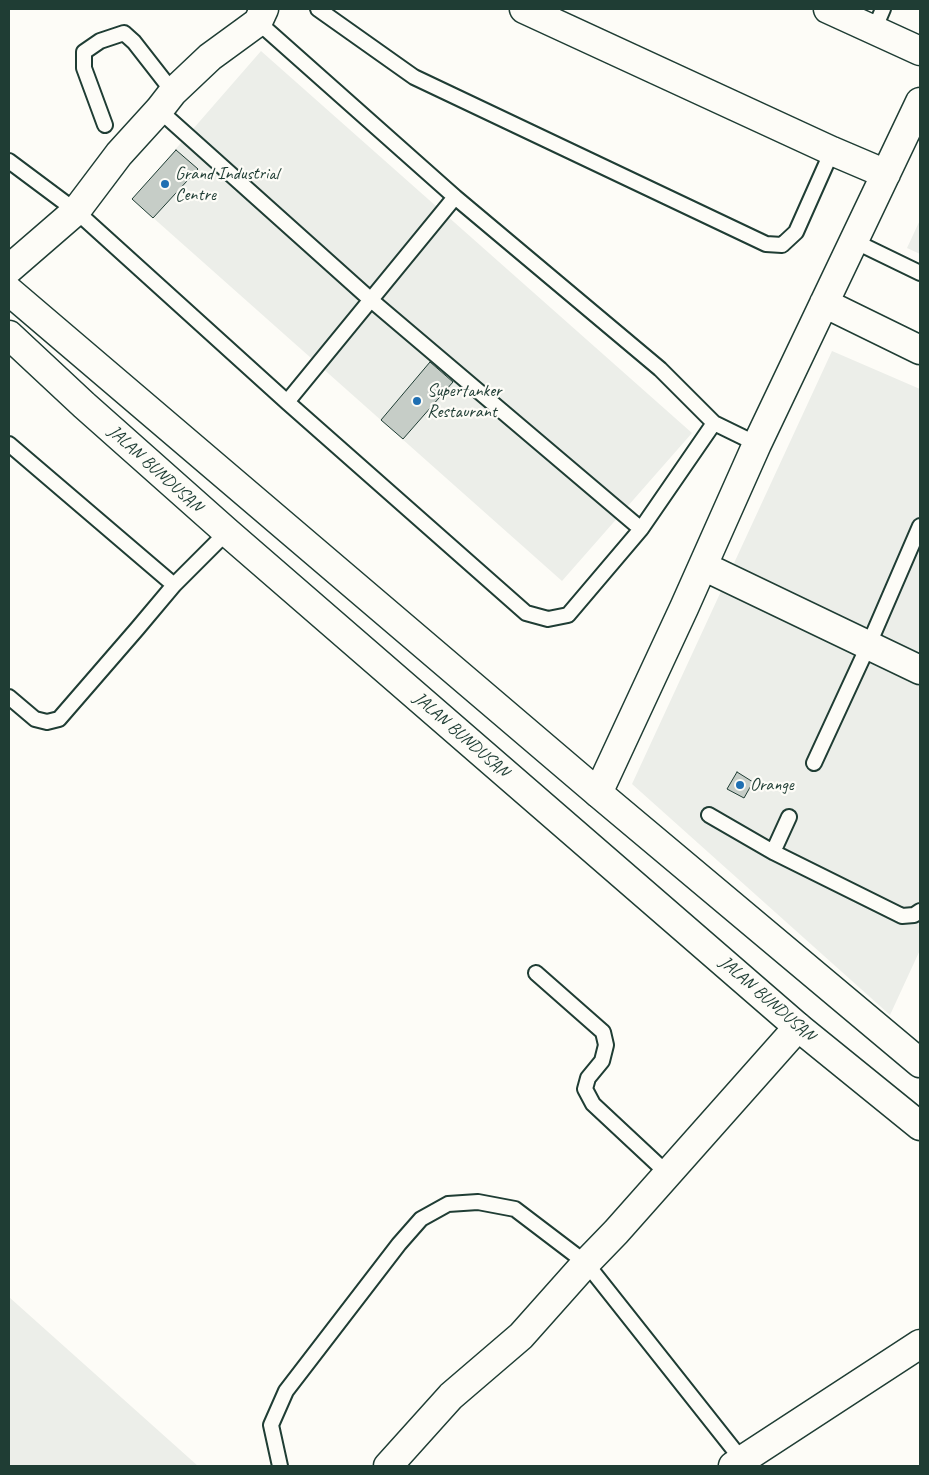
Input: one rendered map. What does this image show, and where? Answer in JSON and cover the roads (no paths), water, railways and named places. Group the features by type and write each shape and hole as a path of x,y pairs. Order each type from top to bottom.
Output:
{"street":[{"path":"524,9 886,174"},
{"path":"828,9 878,19 920,51"},
{"path":"9,269 76,211 118,154 166,101 210,57 261,15"},
{"path":"598,793 757,444 920,102"},
{"path":"9,291 598,793 920,1063"},
{"path":"824,303 920,350"},
{"name":"JALAN BUNDUSAN","path":"9,335 84,405 227,532 798,1027 920,1126"},
{"path":"703,566 920,670"},
{"path":"388,1466 450,1396 521,1336 798,1027"},
{"path":"738,1463 920,1344"}],"lane":[{"path":"318,9 414,77 766,244 782,245 796,232 832,151"},
{"path":"261,15 455,197 660,369 714,423 757,444"},
{"path":"104,125 84,68 84,52 100,41 124,33 134,42 166,101 371,300 641,530"},
{"path":"9,161 76,211 526,613 548,619 568,615 641,530 714,423"},
{"path":"288,402 455,197"},
{"path":"854,241 920,273"},
{"path":"9,444 174,585"},
{"path":"814,763 869,644 920,526"},
{"path":"9,697 35,719 47,722 58,719 174,585 227,532"},
{"path":"710,816 773,852 902,916 914,915 920,911"},
{"path":"773,852 789,817"},
{"path":"536,972 603,1032 606,1045 602,1060 588,1078 585,1089 593,1104 668,1174"},
{"path":"280,1466 271,1425 286,1391 421,1219 448,1204 478,1202 516,1210 586,1263 738,1463"}],"place":[{"name":"Grand Industrial Centre","path":"165,184"},
{"name":"Supertanker Restaurant","path":"417,401"},
{"name":"Orange","path":"740,785"}]}
